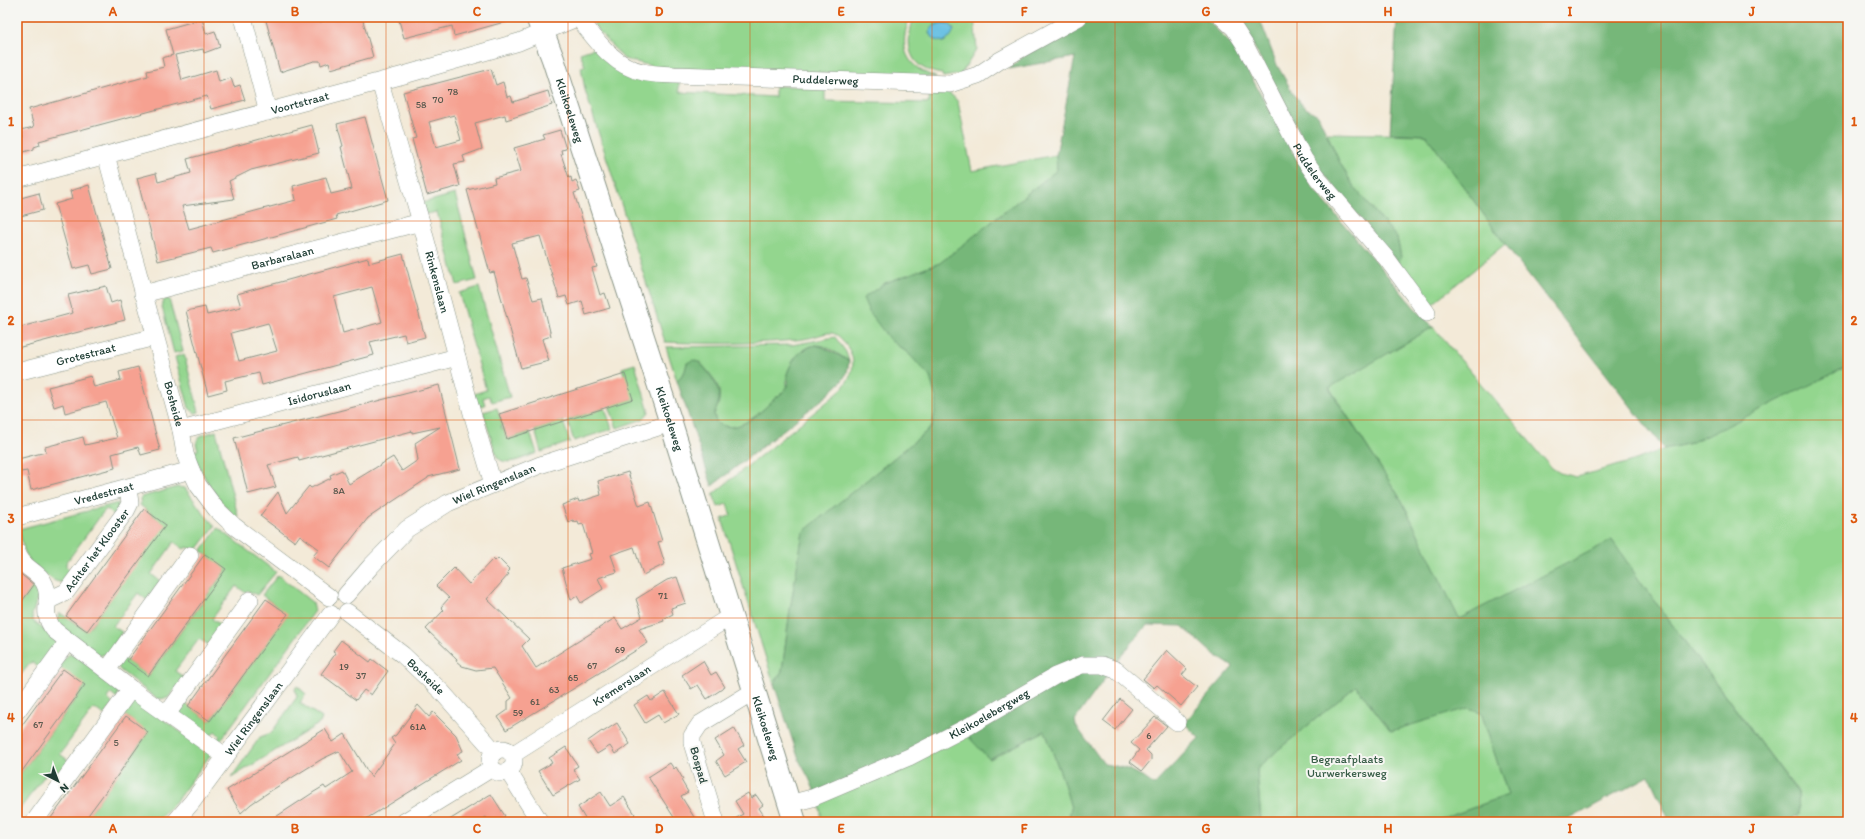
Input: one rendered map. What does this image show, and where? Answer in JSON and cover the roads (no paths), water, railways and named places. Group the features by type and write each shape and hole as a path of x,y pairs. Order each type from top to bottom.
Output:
{"street":[{"path":"243,17 268,112"},
{"name":"Voortstraat","path":"17,179 380,82 519,42 540,25 579,17"},
{"name":"Puddelerweg","path":"579,17 599,43 617,61 629,68 643,72 681,76 950,84 978,75 999,61 1079,17"},
{"name":"Puddelerweg","path":"1222,17 1234,28 1245,46 1304,159 1319,180 1387,259 1427,313"},
{"name":"Kleikoeleweg","path":"540,25 671,423 792,813"},
{"name":"Rinkenslaan","path":"380,82 421,222 492,484"},
{"name":"Bosheide","path":"106,155 181,430 185,454 198,485 208,500 223,517 328,597 326,606 341,607 403,655 436,686 502,761 540,822"},
{"name":"Barbaralaan","path":"143,294 421,222"},
{"name":"Grotestraat","path":"17,372 155,336"},
{"name":"Isidoruslaan","path":"181,430 457,357"},
{"name":"Wiel Ringenslaan","path":"175,822 192,802 225,756 371,566 406,529 448,504 492,484 540,465 671,423"},
{"name":"Vredestraat","path":"17,517 191,470"},
{"name":"Achter het Klooster","path":"47,601 66,592 126,511 130,503 128,488"},
{"name":"Achter het Klooster","path":"17,553 21,562 44,581 48,593 46,611 49,624 68,641 131,689 225,756"},
{"path":"106,670 190,555"},
{"path":"167,714 250,600"},
{"name":"Kremerslaan","path":"404,822 731,616"},
{"path":"17,711 68,641"},
{"name":"Kleikoelebergweg","path":"792,813 812,798 909,757 969,726 1055,676 1082,665 1102,665 1116,670 1177,722"},
{"path":"34,822 131,689"},
{"name":"Bospad","path":"716,822 692,743 692,736 700,724 754,691"}],"water":[{"path":"941,23 950,24 954,30 950,38 943,42 933,39 929,33 933,26"}],"park label":[{"name":"Begraafplaats Uurwerkersweg","path":"1347,766"}]}
